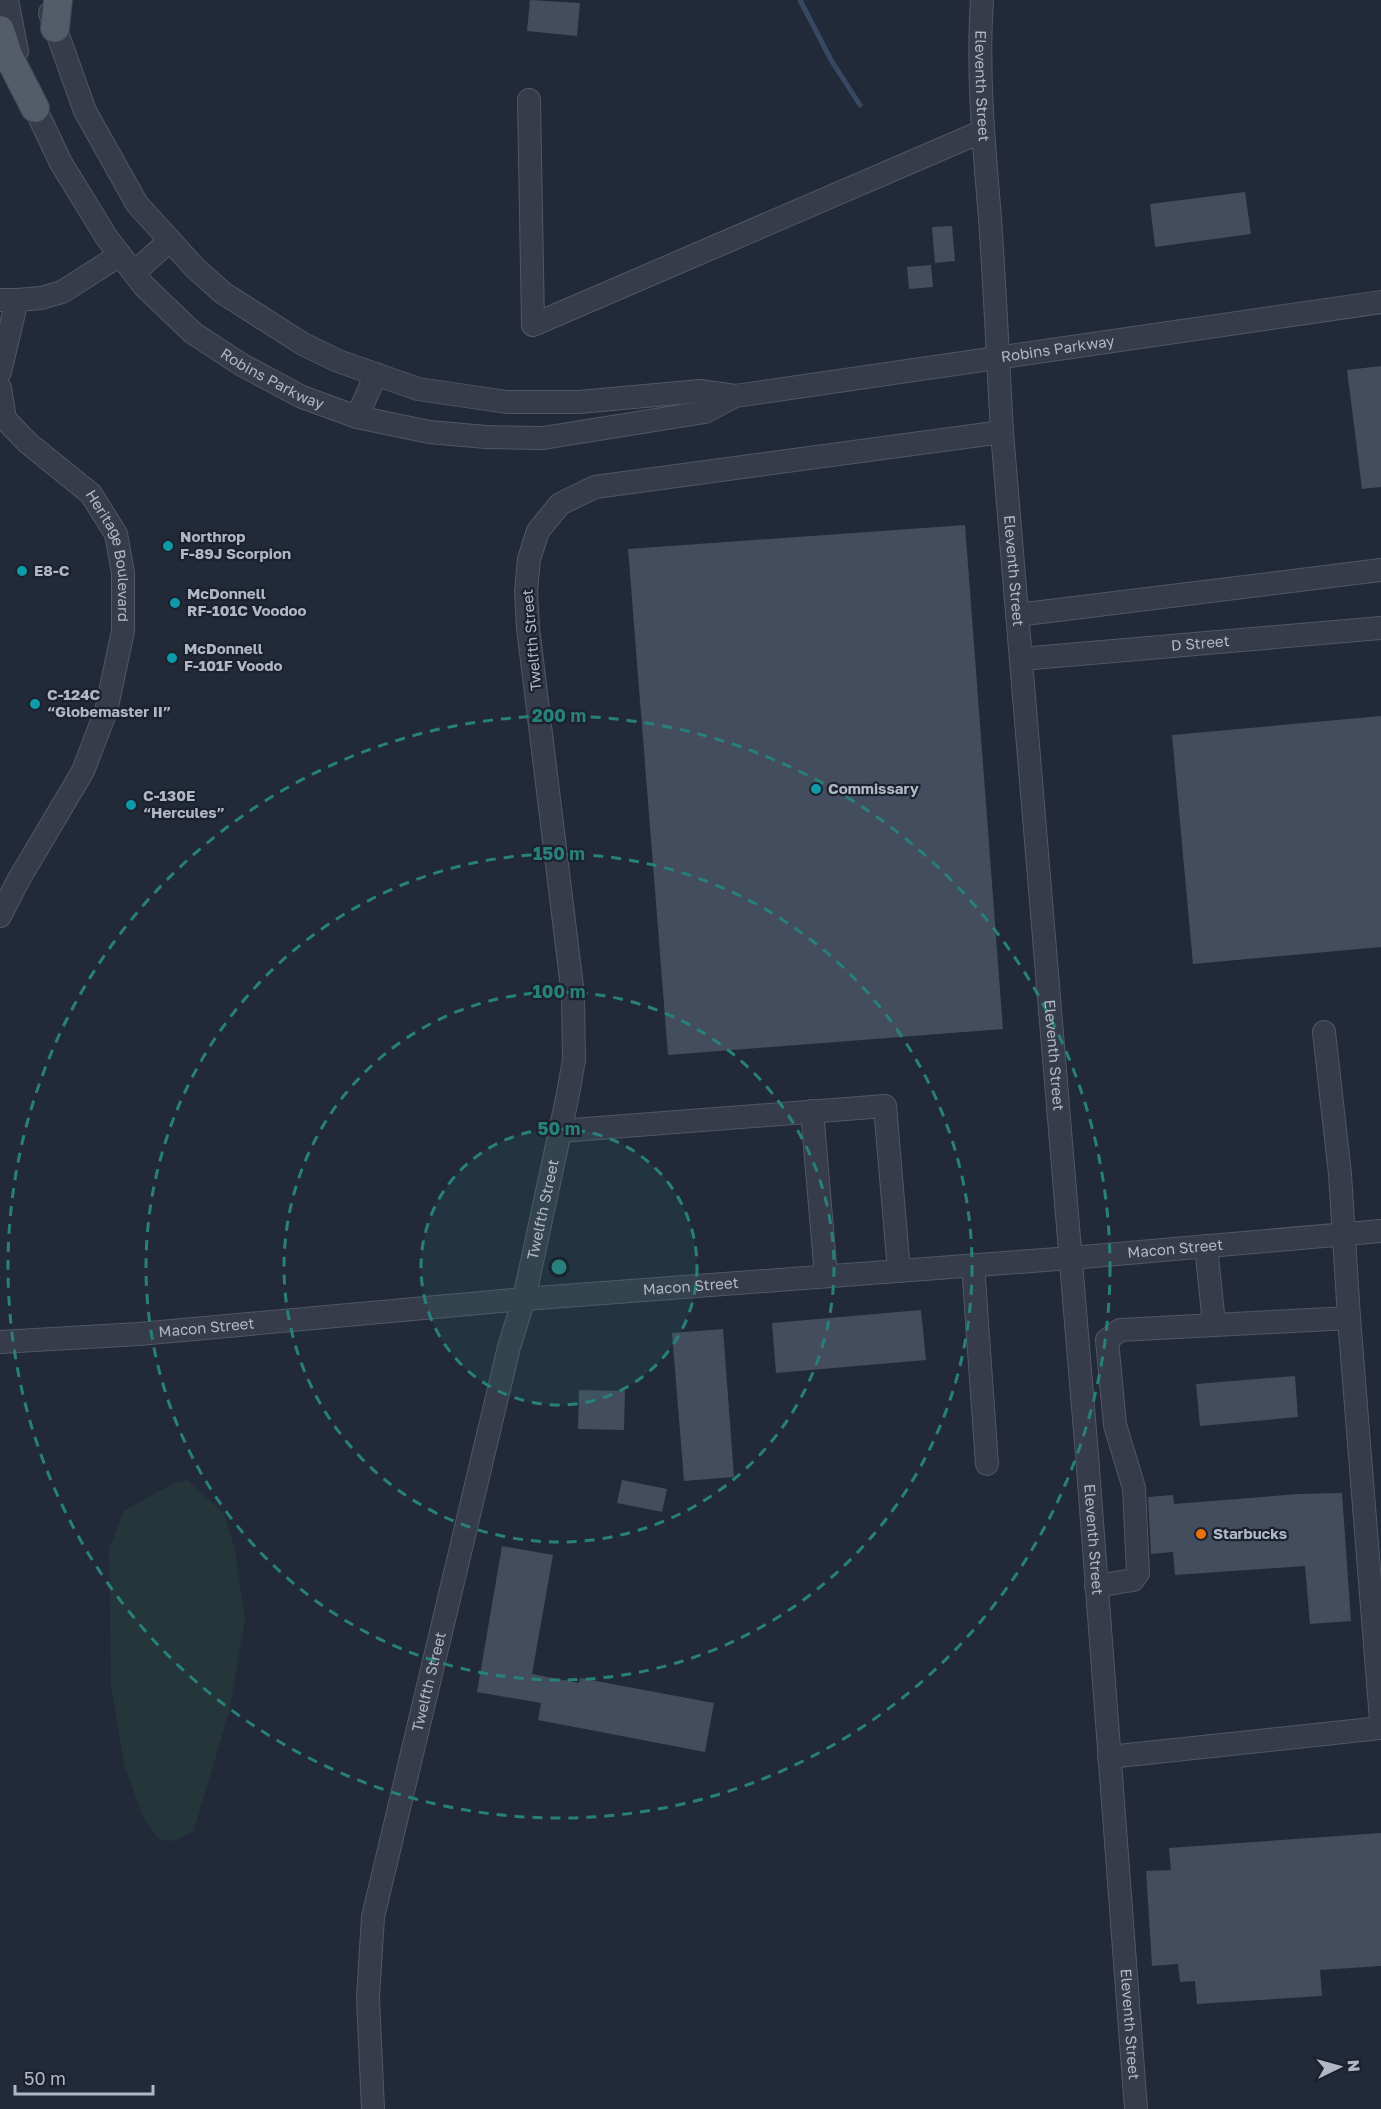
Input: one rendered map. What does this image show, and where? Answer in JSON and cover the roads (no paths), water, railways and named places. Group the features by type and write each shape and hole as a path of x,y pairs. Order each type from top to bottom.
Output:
{"main road":[{"path":"55,28 58,0"},
{"path":"0,30 8,55 35,108"}],"street":[{"name":"Robins Parkway","path":"7,0 15,45 35,108 61,163 107,238 144,286 193,333 242,365 302,397 357,417 429,432 486,437 543,438 705,412 735,396"},
{"name":"Robins Parkway","path":"46,0 85,111 137,204 195,267 223,293 303,344 338,361 418,389 507,402 579,402 700,391 735,396 1381,302"},
{"name":"Eleventh Street","path":"982,0 979,40 983,131 998,323 1002,432 1071,1258 1136,2109"},
{"path":"530,100 533,325 983,131"},
{"path":"134,273 170,240"},
{"path":"0,372 8,300 41,298 62,292 120,255"},
{"path":"357,417 376,374"},
{"name":"Heritage Boulevard","path":"0,388 4,419 27,443 91,494 116,534 123,573 123,631 106,711 82,771 0,916"},
{"path":"524,437 529,402"},
{"name":"Twelfth Street","path":"373,2109 368,1998 373,1917 509,1347 524,1299 574,1060 573,995 528,628 529,559 538,531 560,504 595,487 1002,432"},
{"path":"1017,615 1381,570"},
{"name":"D Street","path":"1021,659 1381,628"},
{"path":"1324,1032 1340,1174 1349,1318 1374,1541 1381,1720"},
{"path":"560,1131 885,1106 899,1271"},
{"path":"812,1111 826,1276"},
{"name":"Macon Street","path":"0,1342 139,1334 524,1299 1071,1258 1381,1231"},
{"path":"1206,1246 1214,1324"},
{"path":"972,1265 987,1464"},
{"path":"1096,1586 1133,1580 1138,1573 1134,1488 1114,1425 1107,1340 1120,1330 1349,1318"},
{"path":"1109,1756 1381,1728"}],"waterway":[{"path":"800,0 831,60 860,105"}],"place":[{"name":"Northrop F-89J Scorpion","path":"168,546"},
{"name":"E8-C","path":"22,571"},
{"name":"McDonnell RF-101C Voodoo","path":"175,603"},
{"name":"McDonnell F-101F Voodo","path":"172,658"},
{"name":"C-124C “Globemaster II”","path":"35,704"},
{"name":"Commissary","path":"816,789"},
{"name":"C-130E “Hercules”","path":"131,805"},
{"name":"Starbucks","path":"1201,1534"}]}
